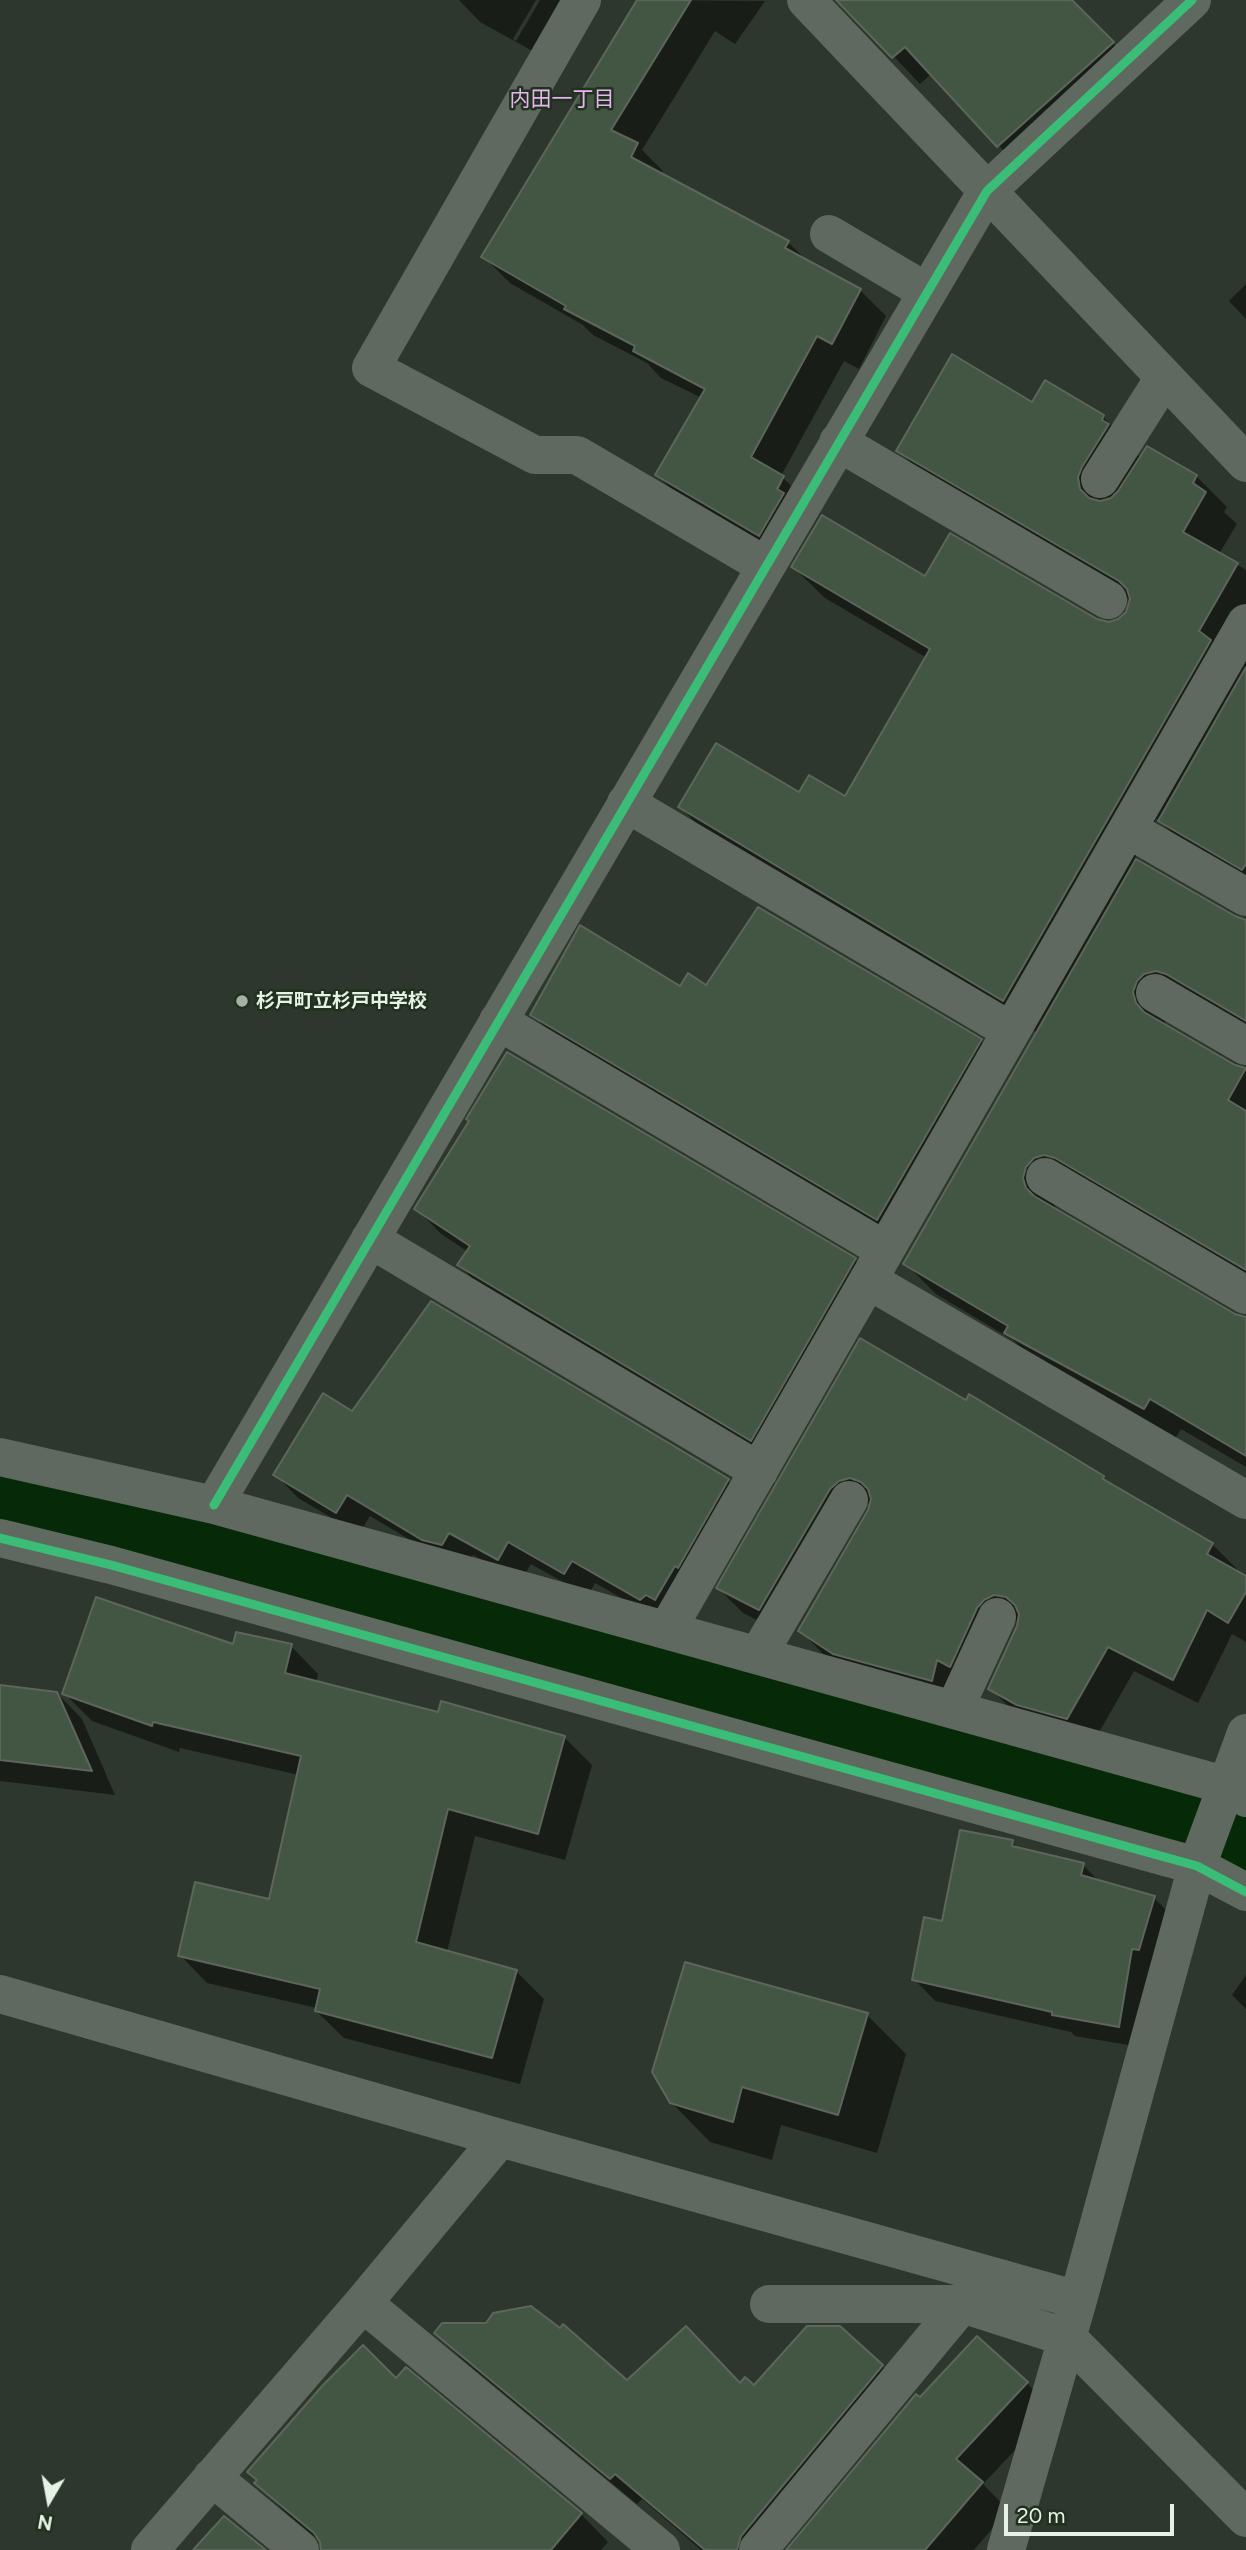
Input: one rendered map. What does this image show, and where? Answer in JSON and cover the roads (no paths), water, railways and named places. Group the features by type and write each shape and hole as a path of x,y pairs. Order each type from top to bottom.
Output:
{"street":[{"path":"582,0 371,368 535,455 576,455 765,566"},
{"path":"806,0 1246,463"},
{"path":"214,1505 986,191 1192,0"},
{"path":"829,234 927,292"},
{"path":"1100,479 1164,378"},
{"path":"838,442 1108,600"},
{"path":"667,1630 1246,623"},
{"path":"626,803 1011,1031"},
{"path":"1128,829 1246,897"},
{"path":"1155,993 1246,1046"},
{"path":"498,1021 1246,1500"},
{"path":"1045,1177 1246,1295"},
{"path":"370,1239 759,1471"},
{"path":"0,1457 214,1505 758,1655 1237,1792"},
{"path":"758,1655 849,1500"},
{"path":"0,1538 111,1565 1197,1866 1246,1892"},
{"path":"954,1710 997,1617"},
{"path":"1006,2550 1068,2338 1197,1866 1237,1792 1246,1733"},
{"path":"0,1994 1078,2300"},
{"path":"150,2550 363,2303 500,2138"},
{"path":"363,2303 661,2550"},
{"path":"769,2304 962,2304 1068,2338 1246,2518"},
{"path":"758,2550 962,2304"},
{"path":"212,2477 300,2550"}],"waterway":[{"path":"0,1497 138,1528 1246,1847"}],"place":[{"name":"杉戸町立杉戸中学校","path":"242,1001"}],"district":[{"name":"内田一丁目","path":"562,100"}]}
